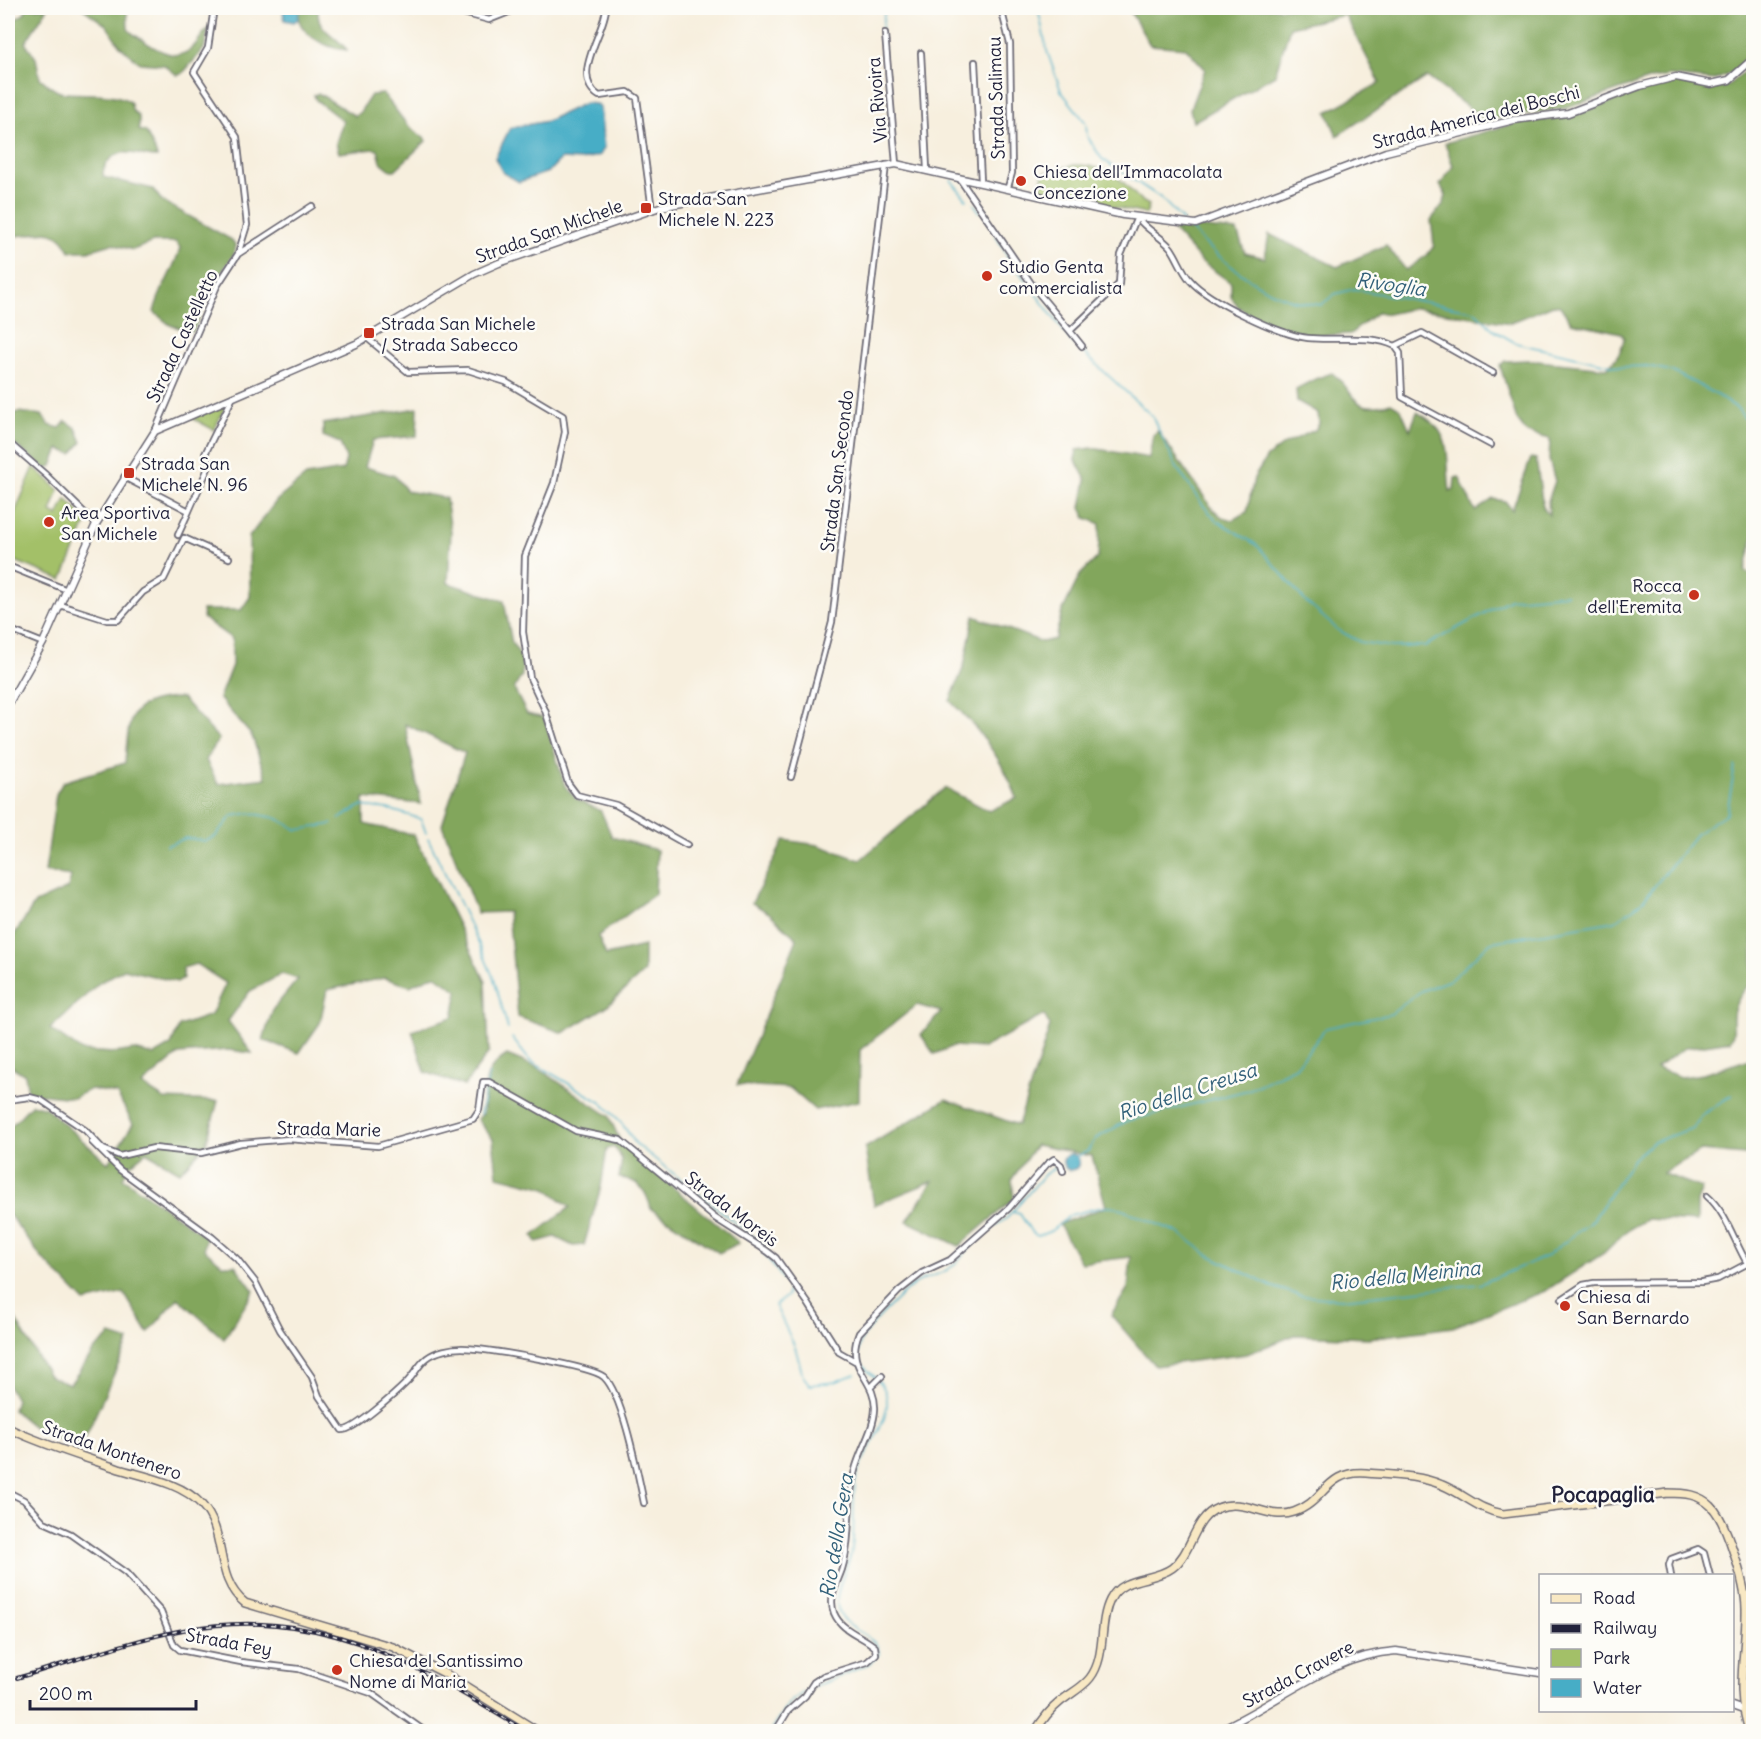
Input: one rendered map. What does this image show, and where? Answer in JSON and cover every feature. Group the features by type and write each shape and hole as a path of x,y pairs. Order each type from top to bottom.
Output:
{"main road":[{"name":"Strada Montenero","path":"8,1428 45,1444 164,1483 192,1496 206,1509 214,1523 226,1579 234,1593 245,1603 393,1647 446,1674 539,1731"},
{"path":"1035,1731 1050,1712 1084,1685 1095,1671 1105,1614 1111,1597 1127,1583 1174,1567 1211,1511 1230,1504 1241,1504 1270,1513 1294,1512 1311,1502 1331,1481 1353,1472 1428,1480 1450,1488 1485,1510 1503,1514 1668,1493 1701,1498 1717,1513 1744,1593 1747,1622 1741,1693 1743,1710 1750,1731"}],"street":[{"name":"Strada Castelletto","path":"155,431 217,286 238,254 246,233 247,216 239,142 194,72 208,48 214,8"},
{"path":"427,8 452,10 489,20 519,8"},
{"path":"606,8 604,24 590,55 588,77 593,91 602,97 628,92 637,98 652,210"},
{"name":"Strada Salimau","path":"1001,8 1007,24 1010,44 1012,173 1008,188"},
{"name":"Via Rivoira","path":"885,34 896,164"},
{"path":"921,53 927,169"},
{"name":"Strada America dei Boschi","path":"886,165 896,164 927,169 1137,217 1191,224 1212,220 1386,152 1514,120 1568,112 1640,86 1676,77 1711,84 1729,80 1754,58"},
{"path":"975,62 981,181"},
{"name":"Strada San Michele","path":"155,431 367,338 474,274 499,263 652,210 726,193 886,165"},
{"name":"Strada San Secondo","path":"791,777 832,622 886,165"},
{"path":"958,176 961,184 995,227 1029,280 1082,346"},
{"name":"Strada Castelletto","path":"238,254 312,206"},
{"path":"1070,331 1119,284 1121,255 1137,217 1171,249 1189,279 1198,288 1264,325 1305,338 1361,340 1395,346 1422,333 1493,373"},
{"path":"367,338 408,372 468,370 506,382 563,416 565,432 554,483 525,556 523,632 530,678 545,710 568,783 578,795 616,805 629,815 687,845"},
{"path":"1395,346 1400,353 1402,397 1491,445"},
{"path":"178,535 209,466 205,454 233,397"},
{"path":"8,705 43,643 96,524 155,431"},
{"path":"8,442 96,524"},
{"path":"124,477 189,511"},
{"path":"60,605 107,620 118,620 143,592 164,579 184,538 229,558"},
{"path":"8,566 67,590"},
{"path":"8,629 43,643"},
{"name":"Strada Marie","path":"8,1100 29,1097 41,1100 65,1114 104,1149 120,1156 154,1148 201,1153 241,1143 289,1139 378,1146 473,1119 479,1110 483,1082 502,1089 576,1131 620,1140 653,1166"},
{"path":"88,1134 90,1140 120,1170 237,1258 256,1283 280,1330 312,1377 319,1396 342,1430 348,1430 363,1419 407,1382 428,1357 440,1351 467,1348 572,1365 594,1371 605,1378 615,1395 644,1503"},
{"path":"855,1361 854,1353 859,1333 899,1291 922,1273 950,1260 1021,1196 1047,1164 1054,1159 1061,1165 1063,1171"},
{"name":"Strada Moreis","path":"653,1166 715,1218 776,1258 839,1352 855,1361 871,1387"},
{"path":"1707,1196 1719,1206 1735,1243 1748,1263"},
{"path":"1562,1299 1583,1285 1594,1282 1702,1282 1718,1278 1754,1260"},
{"path":"775,1731 788,1711 823,1676 867,1662 876,1654 875,1647 869,1641 842,1625 832,1605 833,1594 847,1548 849,1496 875,1414 871,1387 882,1376"},
{"name":"Strada Fey","path":"8,1492 24,1500 44,1522 71,1534 126,1573 161,1612 174,1645 180,1650 240,1662 299,1669 371,1693 426,1731"},
{"path":"1671,1574 1669,1566 1671,1559 1698,1549 1704,1553 1710,1574"},
{"name":"Strada Cravere","path":"1214,1731 1245,1719 1342,1664 1377,1652 1396,1651 1539,1673"},
{"path":"1734,1707 1743,1710"}],"green space":[{"path":"27,8 48,8 25,43 36,58 40,78 60,92 117,96 125,99 131,103 132,110 139,117 139,130 146,132 154,148 157,157 124,153 112,157 105,166 103,177 153,189 162,201 232,240 236,246 234,254 213,285 193,332 170,325 154,312 180,248 176,242 153,242 133,250 112,244 88,251 70,251 64,241 50,233 8,236 8,12 14,20 24,14"},
{"path":"82,8 127,8 128,29 151,46 173,55 190,50 209,27 204,49 182,74 177,75 164,65 140,63 120,46 107,26"},
{"path":"297,8 319,8 319,21 347,50 329,46 313,38 301,25"},
{"path":"1128,8 1753,8 1753,53 1736,71 1715,80 1669,76 1651,79 1567,108 1485,120 1427,77 1337,136 1327,112 1380,83 1345,15 1290,27 1275,75 1193,122 1190,109 1205,69 1186,48 1150,45"},
{"path":"1753,64 1754,536 1745,571 1754,576 1753,980 1735,1007 1730,1041 1685,1048 1656,1068 1681,1077 1703,1074 1753,1058 1754,1156 1701,1151 1662,1173 1702,1188 1697,1202 1697,1222 1647,1219 1626,1231 1604,1253 1545,1291 1453,1327 1369,1338 1295,1335 1247,1354 1155,1366 1111,1315 1128,1288 1131,1257 1081,1263 1059,1224 1106,1207 1092,1156 1036,1145 1012,1179 1014,1199 959,1246 907,1221 933,1181 874,1205 865,1148 946,1099 1018,1125 1050,1026 1044,1015 983,1048 954,1046 934,1054 921,1035 941,1012 917,1005 860,1050 859,1101 815,1110 790,1088 737,1085 797,939 769,913 752,903 784,840 818,845 860,860 945,788 989,811 1017,798 1005,771 989,746 950,701 964,666 974,616 1042,642 1055,639 1062,612 1080,575 1098,557 1100,524 1086,518 1081,508 1086,480 1075,459 1077,450 1092,448 1149,458 1153,435 1158,431 1212,508 1222,517 1232,520 1247,512 1254,478 1267,457 1285,444 1315,430 1319,424 1318,413 1297,401 1296,389 1332,373 1361,404 1377,406 1391,403 1401,409 1410,430 1417,412 1429,420 1443,436 1446,446 1450,491 1454,489 1455,478 1459,477 1475,511 1493,499 1505,501 1512,510 1531,458 1536,459 1543,507 1549,515 1548,501 1555,481 1549,460 1550,439 1527,433 1517,420 1500,366 1505,361 1527,360 1607,368 1622,347 1624,338 1621,333 1571,322 1560,306 1553,305 1510,323 1415,308 1388,314 1378,312 1350,334 1311,336 1261,321 1238,307 1231,297 1231,283 1202,262 1174,231 1176,225 1237,231 1245,253 1265,258 1269,234 1337,267 1386,245 1406,270 1427,255 1434,246 1431,220 1444,203 1446,195 1440,185 1453,166 1445,143 1516,123 1569,117 1661,84 1678,81 1705,87 1728,85"},
{"path":"318,93 355,116 371,95 383,94 407,124 426,141 395,170 391,170 381,162 378,150 339,153 336,143 343,121 316,100 314,95"},
{"path":"1074,165 1096,167 1115,176 1139,199 1149,205 1146,214 1040,191 1043,173"},
{"path":"227,403 214,430 192,418"},
{"path":"418,408 417,436 373,440 365,467 395,476 407,491 446,498 451,532 448,583 504,601 512,643 522,658 522,675 514,689 527,714 544,718 565,786 576,799 601,811 612,837 657,850 655,894 598,936 606,955 644,946 644,972 606,1007 563,1033 518,1017 508,912 477,913 442,825 465,753 405,724 421,804 364,798 364,824 414,835 486,982 489,1052 464,1086 425,1072 412,1031 453,1017 458,991 435,975 410,986 384,978 327,990 320,1023 299,1053 263,1040 273,1009 298,979 282,974 250,991 228,1021 252,1053 228,1050 179,1054 142,1085 164,1099 218,1101 206,1144 180,1172 146,1152 129,1166 123,1178 206,1237 204,1249 223,1265 235,1265 254,1291 224,1339 178,1298 148,1333 124,1293 85,1302 41,1257 8,1213 8,1129 32,1104 46,1108 108,1163 133,1124 117,1094 91,1089 73,1098 28,1093 25,1075 8,1064 8,944 35,903 68,888 71,876 45,872 56,794 63,782 125,763 130,722 141,707 150,702 182,698 219,739 206,760 218,784 266,778 252,736 219,698 232,665 232,639 203,618 202,610 241,610 250,597 249,537 277,500 306,476 343,470 346,459 340,443 323,436 323,424","holes":["196,964 226,983 211,1015 179,1026 171,1045 154,1055 134,1050 115,1053 82,1051 50,1029 99,983 124,969 177,982 183,978 183,968"]},
{"path":"18,412 42,415 49,425 60,428 66,421 76,428 82,442 72,454 59,449 52,466 47,469 8,439 8,417"},
{"name":"Area Sportiva San Michele","path":"34,467 59,490 51,512 58,516 66,499 87,521 62,580 8,558 8,529"},
{"path":"507,1055 536,1067 609,1116 621,1143 739,1243 719,1253 651,1209 647,1197 637,1184 619,1178 622,1159 614,1147 607,1149 601,1187 584,1245 573,1246 555,1237 537,1242 533,1236 570,1207 546,1188 497,1176 493,1139 477,1119 483,1114 486,1080 489,1073 498,1061"},
{"path":"8,1307 49,1376 70,1384 95,1349 111,1335 129,1341 80,1449 35,1428 13,1410 16,1400 8,1385"}],"water":[{"path":"283,8 300,8 298,19 294,22 284,20"},
{"path":"585,103 596,104 600,107 604,148 600,155 581,160 561,159 548,172 519,182 503,173 495,158 510,128 547,121"},
{"path":"1071,1154 1079,1162 1071,1170 1063,1162"}],"waterway":[{"path":"882,28 885,8"},
{"name":"Rivoglia","path":"1038,8 1047,51 1061,91 1086,123 1087,136 1102,159 1161,198 1183,221"},
{"path":"951,180 967,200"},
{"path":"974,204 980,212"},
{"name":"Rivoglia","path":"1188,226 1209,248 1235,269 1262,287 1289,299 1321,305 1335,294 1354,289 1474,311 1495,331 1516,343 1620,367 1647,366 1671,371 1737,408 1754,430"},
{"path":"996,236 1008,257 1072,342 1152,416 1177,468 1202,504 1216,520 1257,545 1305,601 1338,630 1360,642 1392,647 1425,646 1510,599 1567,594"},
{"name":"Rio della Creusa","path":"1076,1157 1088,1151 1095,1139 1127,1121 1248,1090 1296,1067 1326,1028 1391,1014 1421,991 1450,980 1491,942 1615,921 1641,903 1697,833 1727,813 1735,766"},
{"path":"339,819 361,806 388,809 421,819 426,833"},
{"path":"166,846 186,838 205,841 215,837 232,816 250,813 276,818 298,830 332,824"},
{"path":"428,838 494,979 508,1029"},
{"path":"512,1038 530,1061 602,1103 620,1121 636,1144 765,1246"},
{"path":"480,1115 489,1074"},
{"name":"Rio della Meinina","path":"1013,1212 1020,1214 1032,1233 1038,1236 1051,1231 1070,1215 1101,1207 1116,1207 1179,1233 1207,1254 1270,1286 1302,1296 1342,1299 1480,1284 1547,1256 1593,1220 1634,1158 1653,1142 1693,1128 1704,1113 1732,1095"},
{"name":"Rio della Creusa","path":"983,1234 1007,1218 1045,1174 1058,1166"},
{"name":"Rio della Gera","path":"814,1687 869,1664 879,1654 877,1646 872,1641 844,1620 839,1612 837,1601 852,1549 854,1491 858,1472 883,1421 887,1405 886,1393 881,1384 862,1365 858,1349 866,1332 913,1285 951,1267 979,1237"},
{"path":"763,1252 789,1287 787,1296 775,1305 795,1347 803,1376 810,1385 835,1382 855,1374"},
{"name":"Rio della Gera","path":"770,1732 789,1703 804,1692"}],"railway":[{"path":"17,1678 120,1646 183,1630 233,1624 280,1625 324,1633 365,1646 405,1663 527,1732"}],"place":[{"name":"Chiesa dell′Immacolata Concezione","path":"1021,181"},
{"name":"Strada San Michele N. 223","path":"646,208"},
{"name":"Studio Genta commercialista","path":"987,276"},
{"name":"Strada San Michele / Strada Sabecco","path":"369,333"},
{"name":"Strada San Michele N. 96","path":"129,473"},
{"name":"Area Sportiva San Michele","path":"49,522"},
{"name":"Rocca dell'Eremita","path":"1694,595"},
{"name":"Chiesa di San Bernardo","path":"1565,1306"},
{"name":"Chiesa del Santissimo Nome di Maria","path":"337,1670"}],"district":[{"name":"Pocapaglia","path":"1603,1494"}]}
